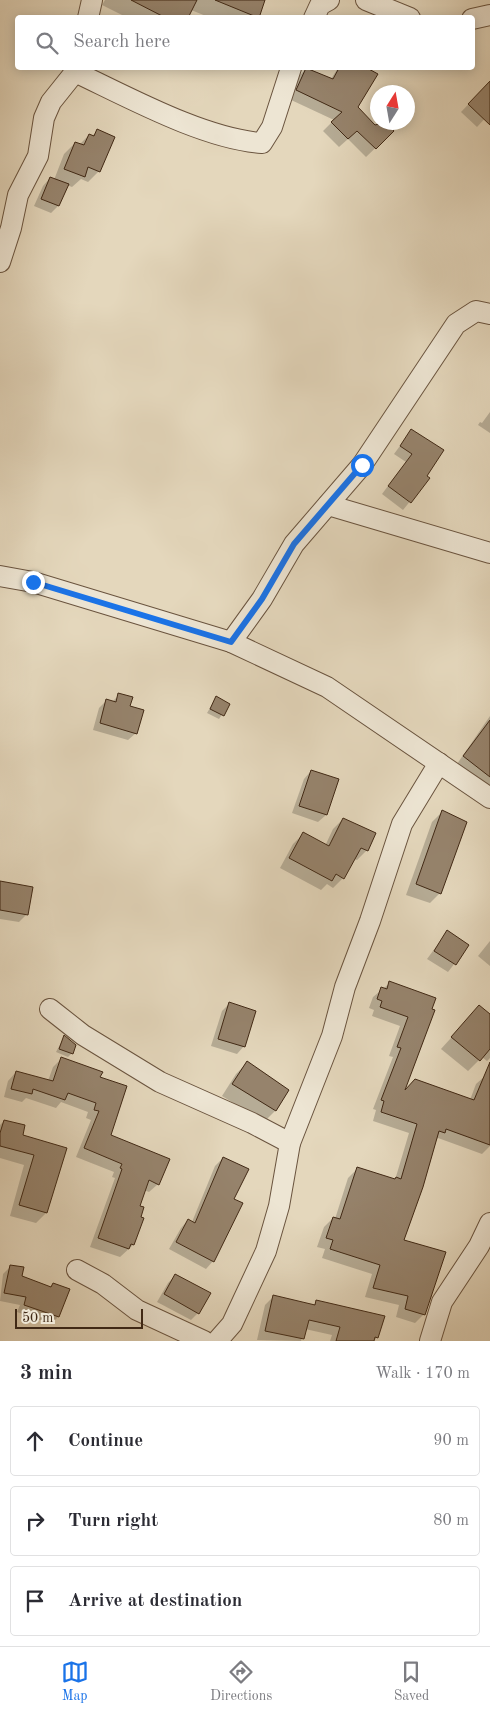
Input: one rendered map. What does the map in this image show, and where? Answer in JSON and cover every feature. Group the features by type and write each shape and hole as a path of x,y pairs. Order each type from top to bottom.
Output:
{"street":[{"path":"89,15 92,0"},
{"path":"315,15 320,5 329,0"},
{"path":"366,0 403,15"},
{"path":"475,19 490,15"},
{"path":"0,262 11,228 18,195 38,156 44,118 51,102 75,70 154,110 238,142 262,143 272,127 290,70"},
{"path":"231,642 262,599 294,544 362,465 456,324 476,311 490,314"},
{"path":"328,505 490,554"},
{"path":"0,576 33,582 231,642 327,687 490,798"},
{"path":"216,1341 232,1324 266,1251 279,1206 290,1143 332,1036 345,987 402,824 439,763"},
{"path":"50,1009 83,1035 160,1082 244,1119 290,1143"},
{"path":"430,1341 442,1302 479,1246 490,1223"},
{"path":"77,1270 103,1284 137,1310 204,1341"}],"building":[{"path":"131,0 197,0 190,15 160,15"},
{"path":"215,0 265,0 260,15 252,15"},
{"path":"305,70 311,70 333,79 338,70 371,70 378,74 358,107 370,120 370,130 394,131 376,149 357,131 348,139 331,122 342,112 296,90"},
{"path":"490,81 490,125 468,104"},
{"path":"97,129 115,137 100,172 88,167 85,177 64,169 75,142 84,145 89,134 94,136"},
{"path":"50,177 69,184 59,206 41,199"},
{"path":"411,429 444,450 427,476 430,478 411,503 388,486 412,454 400,446"},
{"path":"118,693 133,697 130,706 144,710 137,734 100,723 106,699 116,702"},
{"path":"216,696 230,704 224,716 210,709"},
{"path":"490,720 490,777 463,756"},
{"path":"311,770 339,779 327,815 299,806"},
{"path":"442,810 467,822 441,894 416,884"},
{"path":"343,818 376,833 368,851 361,848 344,879 336,874 332,881 289,858 303,832 329,846"},
{"path":"0,881 33,887 28,915 0,910"},
{"path":"447,930 469,945 456,965 434,951"},
{"path":"389,981 436,998 432,1009 435,1010 405,1090 415,1079 474,1100 490,1062 490,1145 446,1129 445,1133 439,1131 423,1187 404,1240 446,1252 425,1315 405,1309 408,1296 373,1288 380,1265 330,1249 333,1240 326,1238 333,1217 340,1219 357,1167 395,1179 396,1177 401,1179 417,1124 381,1112 384,1101 381,1100 401,1048 397,1047 408,1017 380,1007 382,1001 377,999 381,987 387,989"},
{"path":"229,1002 256,1011 245,1047 218,1039"},
{"path":"479,1005 490,1014 490,1049 480,1061 451,1037"},
{"path":"64,1035 76,1045 73,1054 59,1049"},
{"path":"61,1057 103,1072 100,1077 127,1086 111,1135 170,1159 159,1185 149,1180 140,1206 144,1207 141,1217 144,1218 134,1245 131,1244 129,1249 98,1238 122,1169 120,1168 122,1164 84,1148 99,1111 94,1110 96,1103 68,1093 65,1100 33,1089 32,1094 11,1089 16,1071 53,1081"},
{"path":"247,1061 289,1090 276,1111 232,1084"},
{"path":"4,1120 25,1125 23,1135 67,1148 47,1213 19,1205 34,1155 0,1146 0,1133"},
{"path":"223,1157 249,1169 234,1199 243,1203 214,1262 176,1242 188,1219 195,1223"},
{"path":"10,1265 24,1267 22,1276 51,1287 53,1283 70,1289 59,1317 24,1305 26,1297 4,1293"},
{"path":"175,1274 211,1293 199,1314 164,1294"},
{"path":"273,1295 315,1305 316,1300 385,1316 378,1338 375,1337 374,1341 336,1341 340,1327 309,1320 304,1339 265,1331"}],"route":[{"path":"33,582 231,642 262,599 294,544 350,476 362,465"}]}
